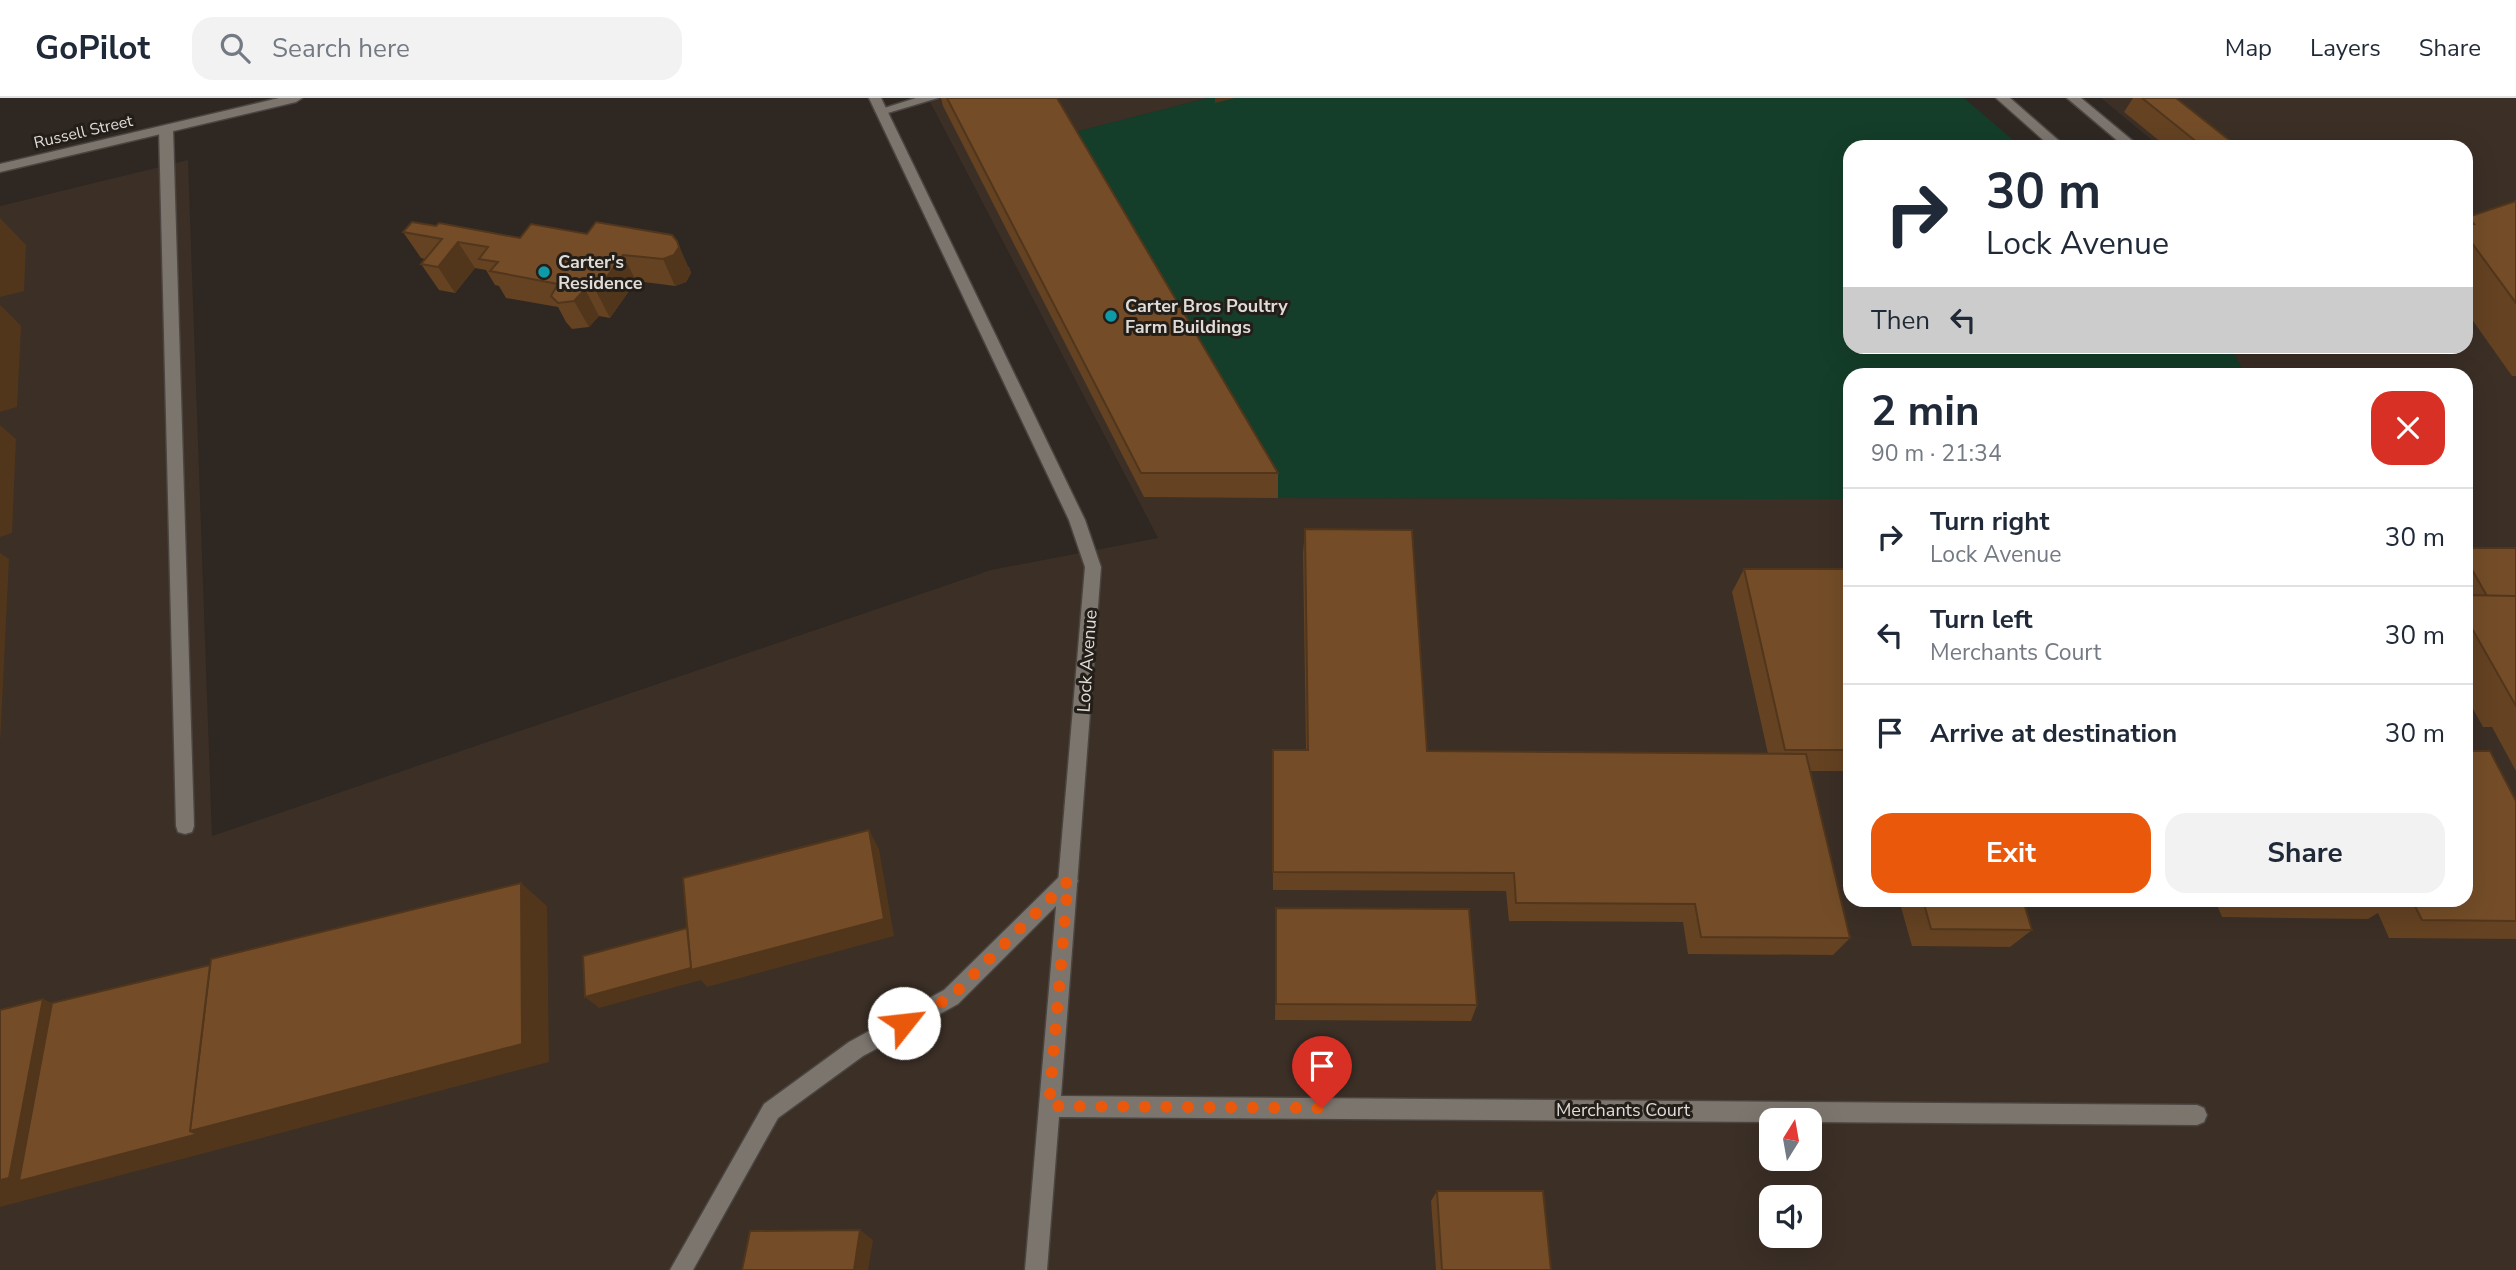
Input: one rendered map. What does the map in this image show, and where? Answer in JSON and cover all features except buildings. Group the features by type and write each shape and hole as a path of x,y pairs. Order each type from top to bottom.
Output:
{"street":[{"name":"Russell Street","path":"0,168 296,98"},
{"path":"878,105 932,98"},
{"path":"2002,98 2051,140"},
{"path":"2073,98 2124,140"},
{"name":"Lock Avenue","path":"878,105 1077,520 1093,567 1036,1270"},
{"path":"166,129 185,826"},
{"path":"681,1270 771,1111 856,1049 951,997 1068,881"},
{"name":"Merchants Court","path":"1049,1106 2197,1115"}],"shaded area":[{"path":"928,98 1208,98 1068,134 1278,498 1843,499 1843,907 2473,907 2473,368 2242,368 2234,354 2473,354 2473,140 2152,140 2101,98 2516,98 2516,1270 0,1270 0,206 188,160 212,836 991,570 1158,538"}],"green space":[{"path":"1208,98 1964,98 2013,140 1843,140 1843,354 2234,354 2242,368 1843,368 1843,499 1277,498 1067,134"}],"place":[{"name":"Carter's Residence","path":"544,272"},
{"name":"Carter Bros Poultry Farm Buildings","path":"1111,316"}],"route":[{"path":"904,1023 951,997 1068,881 1049,1106 1322,1108"}]}
